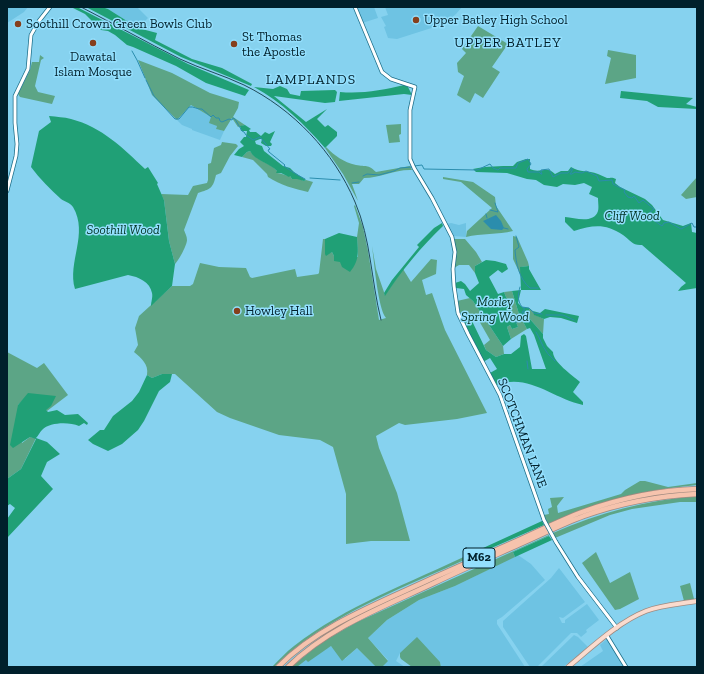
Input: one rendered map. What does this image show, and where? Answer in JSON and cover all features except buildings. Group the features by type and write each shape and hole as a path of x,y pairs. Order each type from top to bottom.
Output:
{"highway":[{"name":"M62","path":"278,667 303,646 332,626 403,592 581,512 626,499 679,489 697,488"},
{"name":"M62","path":"288,667 308,649 334,631 356,619 584,516 630,503 657,498 697,494"}],"main road":[{"path":"7,191 16,156 15,96 28,69 31,35 39,21 50,7"},
{"path":"356,7 382,72 391,79 415,86 413,95"},
{"path":"409,85 413,95"},
{"name":"SCOTCHMAN LANE","path":"413,95 410,110 410,154 412,164 432,198 452,237 455,252 453,268 458,313 500,395 544,520 578,576 617,628"},
{"path":"568,667 631,618 646,611 697,601"},
{"path":"607,636 626,667"}],"shaded area":[{"path":"7,7 28,7 24,12 7,23"},
{"path":"102,7 137,7 148,18 138,28 108,9"},
{"path":"357,7 374,7 378,18 362,23"},
{"name":"Upper Batley High School","path":"385,7 462,7 444,24 397,39 388,38 384,27 386,26 381,17 388,15"},
{"path":"191,105 211,117 217,126 216,129 224,131 220,140 192,130 182,125 177,120"},
{"path":"496,215 504,228 502,230 491,229 483,221"},
{"path":"451,223 459,225 466,223 466,237 453,236 447,224"},
{"path":"518,555 531,564 545,580 497,620 497,624 525,667 441,667 440,662 400,653 396,661 405,667 382,667 388,660 368,638 387,620 419,600 455,586"},
{"path":"559,568 585,602 563,618 559,617 562,623 565,623 565,620 587,604 599,620 586,630 587,632 581,637 577,633 571,633 537,667 530,667 503,627 503,621 551,578"},
{"path":"574,635 588,647 563,667 541,667"},
{"path":"607,639 624,667 580,667 603,651 600,645"},
{"path":"331,646 345,659 357,648 376,667 297,667 306,660"}],"green space":[{"path":"71,7 77,7 188,64 249,90 245,96 206,83 176,66 127,45 115,35 108,31 101,30 85,14"},
{"path":"86,7 102,7 108,9 138,28 157,33 155,40 192,59 222,68 252,84 251,86 181,57"},
{"path":"478,26 508,44 492,67 500,72 483,98 475,93 470,103 457,95 464,76 458,72 457,63 466,53 462,49"},
{"path":"608,50 636,55 636,78 605,84 611,58 607,56"},
{"path":"40,55 44,58 41,60 35,86 38,92 55,96 52,104 20,97 18,94 30,70 32,62 39,62"},
{"path":"138,60 172,73 210,93 239,102 238,108 233,117 245,125 238,127 232,118 224,131 216,129 217,126 209,123 211,117 191,105 177,120 152,95"},
{"path":"404,85 408,87 412,95 404,94 339,101 340,92 372,91"},
{"path":"280,86 287,89 290,94 300,96 301,91 335,90 337,92 335,102 325,103 274,96 306,122 327,109 317,119 325,127 328,125 337,132 337,136 325,148 292,114 274,99 254,87 273,89"},
{"path":"621,91 693,98 686,104 697,107 697,109 658,107 647,101 620,98"},
{"name":"Soothill Wood","path":"49,116 71,119 93,127 120,146 145,169 148,167 158,183 157,184 164,200 169,241 175,264 172,286 151,306 152,295 149,286 140,279 128,275 75,289 73,279 79,238 77,217 72,205 61,199 31,167 39,131 51,122"},
{"path":"401,124 401,134 399,135 400,142 389,143 386,125"},
{"path":"245,125 251,129 249,130 250,132 256,132 261,136 265,132 269,134 275,131 270,142 272,144 271,146 266,146 261,143 262,139 255,141 256,144 262,146 264,151 283,166 290,168 306,180 292,179 290,176 276,173 277,171 274,168 255,157 250,151 242,157 234,155 244,146 240,142 244,137 246,137 247,131 241,131 240,126"},
{"path":"222,142 236,144 238,146 230,156 221,173 216,175 214,183 211,187 198,193 184,230 187,242 181,256 175,264 169,241 164,200 161,194 188,195 193,186 207,183 208,164 211,163 214,148 221,145"},
{"path":"326,147 336,156 351,164 369,167 376,172 410,166 412,170 364,178 359,184 352,184 358,201 343,174 325,148"},
{"path":"250,151 256,157 271,165 277,173 290,176 292,179 297,178 304,181 306,180 313,182 308,192 293,188 268,177 267,174 253,160 242,157"},
{"name":"Cliff Wood","path":"530,159 530,169 537,171 549,170 555,174 561,171 568,171 571,167 578,170 599,174 607,178 615,178 615,183 620,187 645,199 652,205 663,220 683,226 691,223 692,232 697,233 697,288 678,291 686,283 642,245 634,244 617,231 610,228 593,226 574,231 565,222 565,217 588,219 593,218 598,211 598,198 589,194 592,187 584,183 575,185 563,184 557,187 544,185 536,180 507,173 476,172 473,169 513,166 517,162"},
{"path":"443,177 473,182 495,197 496,206 513,231 466,237 467,231 492,208 461,182 443,179"},
{"path":"697,177 697,197 686,199 681,195"},
{"path":"355,205 363,227 379,320 386,318 383,313 379,295 372,246 376,269 385,295 403,269 411,282 431,259 437,260 436,274 422,280 426,295 432,293 445,330 487,413 457,419 405,425 399,423 376,436 379,448 397,493 410,541 371,541 346,544 346,494 333,447 320,440 279,435 217,412 175,374 162,374 152,378 147,375 146,364 134,352 138,345 135,328 139,316 172,286 190,286 193,284 200,263 219,267 246,268 250,277 252,278 295,269 297,277 318,274 323,239 325,239 325,254 332,252 334,256 358,257 357,237 359,223"},
{"path":"442,223 443,226 412,259 385,296 384,293 392,280 419,247 417,245 434,228"},
{"path":"339,233 357,237 357,260 350,272 342,267 340,262 334,261 332,252 326,256 325,254 325,239"},
{"path":"513,236 517,237 529,266 521,267 521,276 513,259"},
{"path":"454,239 465,239 476,252 482,262 475,266 475,273 469,265 459,265 454,268 456,252"},
{"name":"Morley Spring Wood","path":"486,260 506,264 508,269 502,273 498,270 489,277 498,294 504,292 518,327 512,329 510,325 507,327 511,339 503,346 473,301 466,295 464,289 456,288 455,283 461,281 470,291 479,283 475,273 475,266"},
{"path":"529,266 529,269 541,290 521,290 520,267"},
{"path":"521,290 518,303 522,307 529,308 529,318 543,334 543,338 547,346 553,352 556,360 580,382 573,392 583,402 583,405 561,398 530,384 509,382 497,385 490,373 497,369 490,358 483,362 462,320 472,321 486,350 496,357 504,354 511,354 520,347 521,336 524,334 526,336 532,369 546,369 534,335 530,328 527,329 519,314 512,291"},
{"path":"512,291 519,314 527,329 511,339 507,327 510,325 512,329 518,327 504,292"},
{"path":"470,298 503,346 504,354 496,357 486,350 484,345 490,340 478,319 472,322 462,320 457,301"},
{"path":"529,308 535,315 544,319 543,334 529,318"},
{"path":"545,309 579,316 577,323 561,318 550,317 544,319 534,315 533,311 540,313"},
{"path":"7,352 37,368 44,363 68,395 47,411 25,398 18,405 22,443 30,437 36,438 21,469 7,479"},
{"path":"162,374 172,374 170,382 159,391 138,430 122,444 108,451 88,440 100,430 104,430 113,416 132,401 139,392 147,375 152,378"},
{"path":"28,393 56,396 51,406 46,410 48,412 57,410 65,415 78,414 88,423 87,425 84,423 79,426 65,423 50,425 45,427 36,438 47,442 60,454 47,462 41,476 53,489 7,538 7,519 15,508 10,504 7,506 7,479 21,469 36,439 30,437 13,448 10,445 18,405"},
{"path":"640,481 668,487 697,483 697,485 656,490 606,502 548,524 544,515 549,514 548,509 552,507 550,498 564,497 557,506 558,513 621,494"},
{"path":"697,496 697,502 680,502 632,509 610,515 555,538 553,533 588,519 623,508"},
{"path":"542,521 544,525 471,557 470,554"},
{"path":"549,535 513,552 515,557 455,586 419,600 387,620 368,638 388,661 382,667 376,667 357,648 342,661 331,646 308,662 306,660 297,667 291,667 322,642 357,622"},
{"path":"549,536 552,540 515,557 513,552"},
{"path":"596,552 610,583 630,572 639,599 615,610 582,563"},
{"path":"470,554 471,557 394,591 342,617 318,632 274,667 272,667 294,646 335,618"},
{"path":"690,583 694,599 684,601 680,586"},
{"path":"417,637 440,662 441,667 412,667 401,659 400,653"}],"waterway":[{"path":"132,51 145,78"},
{"path":"146,80 154,96 175,119 179,119 189,107 202,109 211,117 213,115 216,118 219,118 222,122 229,119 232,120 233,118 246,135 253,140 260,137 270,149 268,150 269,152 285,165 284,166 305,179"},
{"path":"414,166 422,165 424,169 477,170 490,164 493,168 498,170 500,168 516,168 518,163 528,159 531,164 527,169 528,172 539,172 542,174 541,170 549,169 553,177 561,173 568,173 572,168 570,174 575,172 582,173 586,171 597,176 599,181 612,180 613,184 625,190 624,192 628,197 632,198 634,196 639,203 643,200 654,209 649,213 652,219 662,226 664,223 669,222 681,229 692,223 694,227 697,227"},
{"path":"363,176 367,174 379,175 400,168 411,167"},
{"path":"310,178 340,180"},
{"path":"352,183 359,182"},
{"path":"490,210 498,212 495,203"},
{"path":"486,214 487,218"},
{"path":"504,228 508,229"},
{"path":"516,236 519,247 515,250 515,255 523,280 530,288 538,288"},
{"path":"520,287 518,297 522,307 529,308 534,313 542,314"},
{"path":"524,308 524,313 530,323"},
{"path":"516,323 523,311"},
{"path":"546,315 563,315 574,320"},
{"path":"536,332 548,354 555,361"},
{"path":"527,361 528,369"}],"railway":[{"path":"81,7 180,59 244,85 279,106 310,134 324,149 336,166 355,202 368,245 381,320"}],"place":[{"name":"Upper Batley High School","path":"416,20"},
{"name":"Soothill Crown Green Bowls Club","path":"18,24"},
{"name":"Dawatal Islam Mosque","path":"93,43"},
{"name":"St Thomas the Apostle","path":"234,44"},
{"name":"Howley Hall","path":"237,311"}],"district":[{"name":"UPPER BATLEY","path":"508,43"},
{"name":"LAMPLANDS","path":"311,80"}]}
